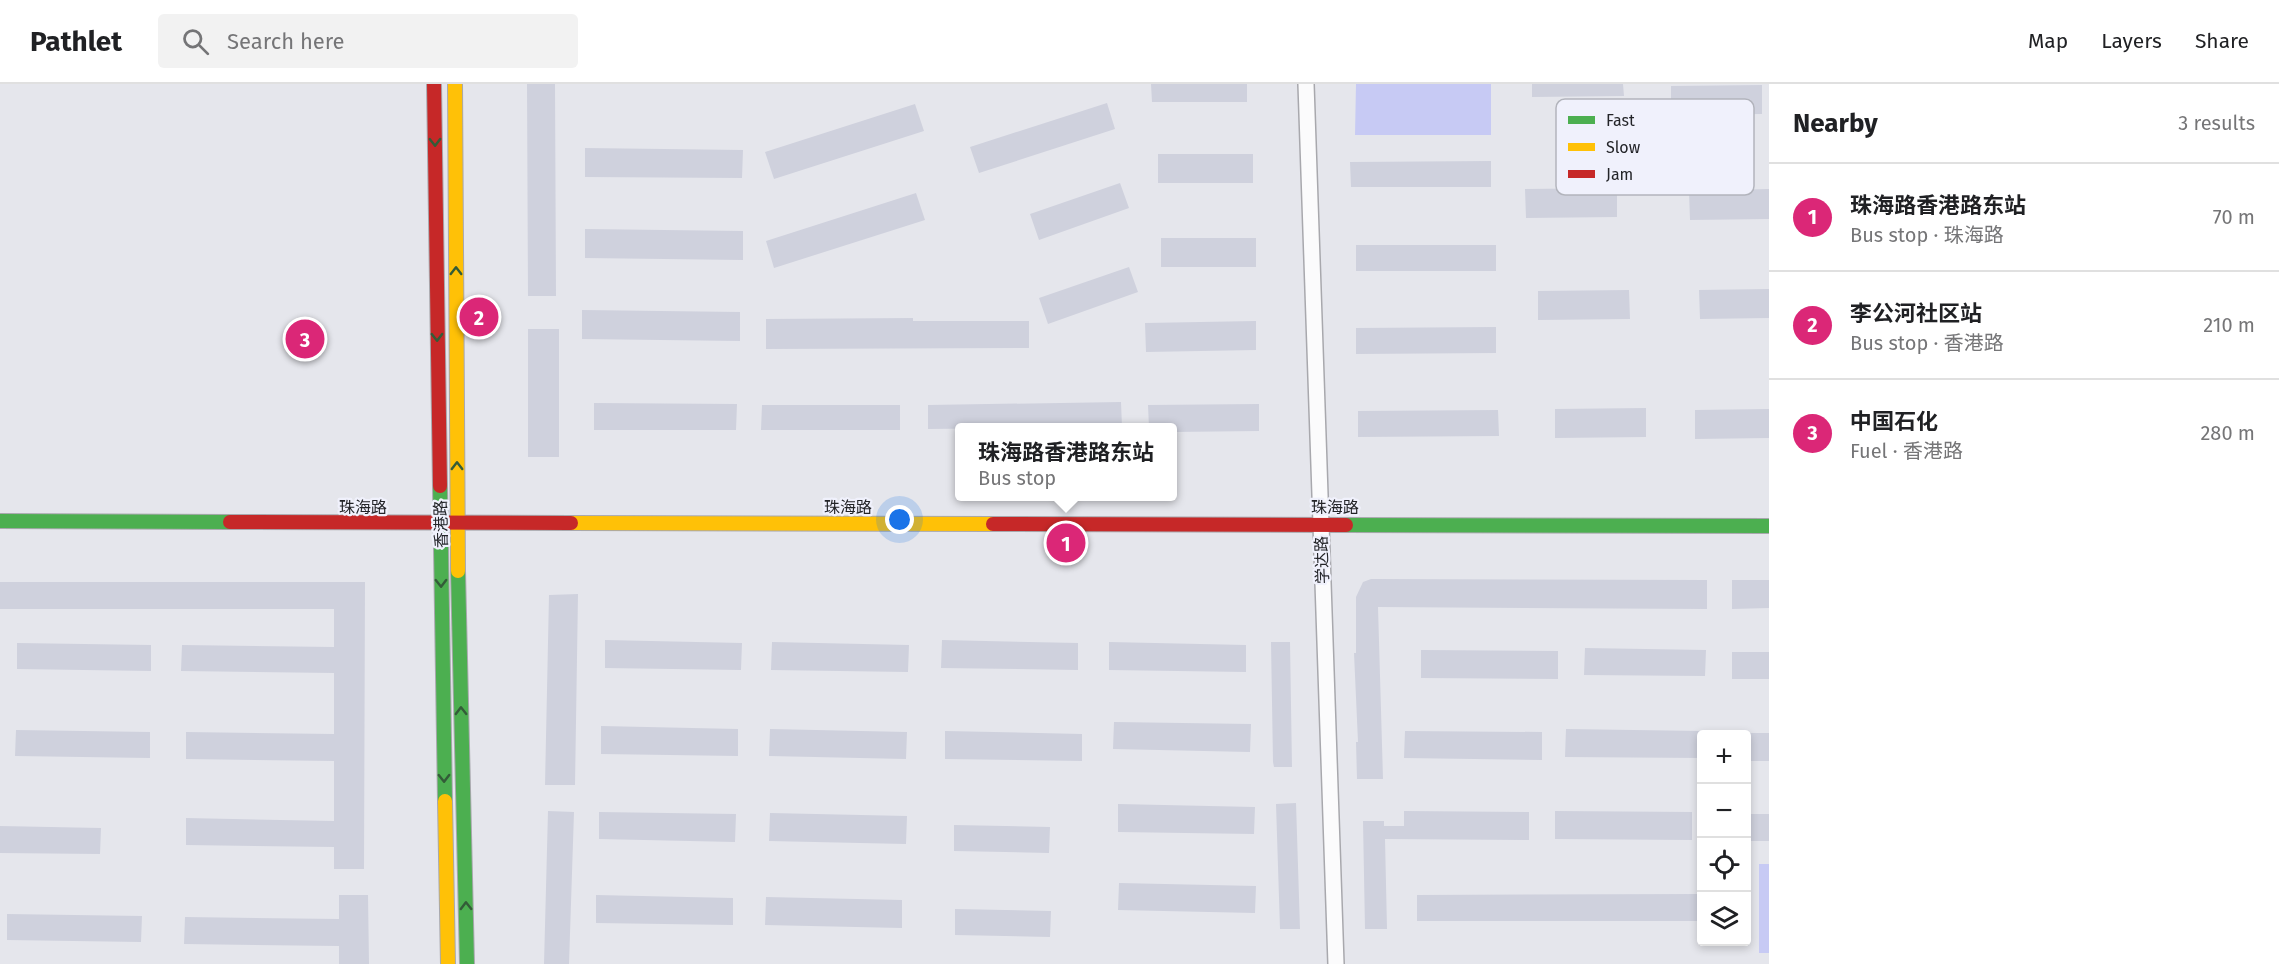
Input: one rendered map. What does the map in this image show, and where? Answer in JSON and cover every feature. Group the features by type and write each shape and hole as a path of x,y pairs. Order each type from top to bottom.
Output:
{"main road":[{"name":"香港路","path":"434,84 448,964"},
{"name":"香港路","path":"455,84 457,524 467,964"},
{"name":"珠海路","path":"0,521 1769,526"}],"street":[{"name":"学达路","path":"1306,84 1335,964"}],"shaded area":[{"path":"1356,84 1491,84 1491,135 1355,135"},
{"path":"1759,864 1769,864 1769,953 1759,953"}],"building":[{"path":"527,84 555,84 556,296 528,296"},
{"path":"1151,84 1247,84 1247,102 1152,102"},
{"path":"1532,84 1623,84 1624,96 1532,97"},
{"path":"1762,85 1762,114 1754,114 1754,99 1671,99 1671,86"},
{"path":"1107,103 1115,129 979,173 970,147"},
{"path":"915,104 924,131 774,179 765,152"},
{"path":"585,148 743,150 742,178 585,177"},
{"path":"1158,154 1253,154 1253,183 1158,183"},
{"path":"1491,161 1491,187 1351,187 1350,162"},
{"path":"1120,183 1129,208 1039,240 1030,214"},
{"path":"1525,189 1556,189 1556,195 1617,195 1617,217 1526,218"},
{"path":"1754,189 1769,189 1769,219 1690,220 1689,195 1754,195"},
{"path":"916,193 925,220 774,268 766,241"},
{"path":"585,229 743,231 743,260 585,258"},
{"path":"1161,238 1256,238 1256,267 1161,267"},
{"path":"1356,245 1496,245 1496,271 1356,271"},
{"path":"1129,267 1138,292 1048,324 1039,298"},
{"path":"1769,289 1769,318 1700,319 1699,290"},
{"path":"1629,290 1630,319 1538,320 1538,291"},
{"path":"582,310 740,312 740,341 582,339"},
{"path":"913,318 913,321 1029,321 1029,348 766,349 766,319"},
{"path":"1256,321 1256,350 1146,352 1145,323"},
{"path":"1496,327 1496,353 1356,354 1356,328"},
{"path":"528,329 559,329 559,457 528,457"},
{"path":"1121,402 1122,423 955,423 955,429 928,429 928,405"},
{"path":"594,403 737,404 736,430 594,430"},
{"path":"1259,404 1259,431 1177,432 1177,423 1149,423 1148,405"},
{"path":"762,405 900,405 900,430 761,430"},
{"path":"1646,408 1646,437 1555,438 1555,409"},
{"path":"1769,409 1769,438 1695,439 1695,410"},
{"path":"1498,410 1499,436 1358,437 1358,411"},
{"path":"1371,579 1707,580 1707,609 1378,607 1383,779 1357,779 1356,742 1358,742 1354,653 1356,653 1356,597 1363,582"},
{"path":"1732,580 1769,580 1769,608 1732,609"},
{"path":"0,582 365,582 364,869 334,869 334,847 186,845 186,818 334,821 334,761 186,759 186,732 334,734 334,673 181,671 182,645 334,647 334,609 0,609"},
{"path":"578,594 575,785 545,785 549,595"},
{"path":"605,640 742,643 741,670 605,668"},
{"path":"942,640 1078,643 1078,670 941,668"},
{"path":"772,642 909,645 908,672 771,670"},
{"path":"1109,642 1246,645 1246,672 1109,670"},
{"path":"1271,642 1290,642 1292,767 1274,767 1273,762"},
{"path":"17,643 151,645 151,671 17,669"},
{"path":"1585,648 1706,650 1705,676 1584,675"},
{"path":"1421,650 1558,651 1558,679 1421,678"},
{"path":"1732,652 1769,652 1769,679 1732,679"},
{"path":"1114,722 1251,724 1250,752 1113,749"},
{"path":"601,726 738,729 738,756 601,754"},
{"path":"770,729 907,732 906,759 769,756"},
{"path":"1566,729 1697,731 1697,758 1565,757"},
{"path":"16,730 150,732 150,758 15,756"},
{"path":"945,731 1082,734 1082,761 945,759"},
{"path":"1405,731 1542,732 1542,760 1404,758"},
{"path":"1751,733 1769,733 1769,761 1751,761"},
{"path":"1296,803 1300,929 1280,929 1276,804"},
{"path":"1118,804 1255,807 1254,834 1118,832"},
{"path":"548,811 574,812 569,964 544,964"},
{"path":"1404,811 1529,812 1529,840 1385,839 1387,929 1365,929 1363,821 1384,821 1384,826 1404,826"},
{"path":"1555,811 1692,812 1692,840 1555,839"},
{"path":"599,812 736,814 735,842 599,839"},
{"path":"770,813 907,816 906,844 769,841"},
{"path":"1751,814 1769,814 1769,841 1751,841"},
{"path":"954,825 1050,827 1049,853 954,851"},
{"path":"0,826 101,828 100,854 0,853"},
{"path":"1119,883 1256,886 1255,913 1118,910"},
{"path":"1697,894 1697,921 1417,921 1417,895"},
{"path":"339,895 368,895 369,964 339,964 339,946 184,944 185,917 339,919"},
{"path":"596,895 733,898 733,925 596,923"},
{"path":"766,897 902,900 902,928 765,925"},
{"path":"955,909 1051,911 1050,937 955,935"},
{"path":"7,914 142,916 141,942 7,940"}],"traffic: fast":[{"path":"440,486 445,801"},
{"path":"0,521 230,522"},
{"path":"1346,525 1769,526"},
{"path":"458,571 467,964"}],"traffic: slow":[{"path":"455,84 458,571"},
{"path":"571,523 993,524"},
{"path":"445,801 448,964"}],"traffic: jam":[{"path":"434,84 440,486"},
{"path":"230,522 571,523"},
{"path":"993,524 1346,525"}],"place":[{"name":"李公河社区站","path":"479,317"},
{"name":"中国石化","path":"305,339"},
{"name":"珠海路香港路东站","path":"1066,543"}]}
